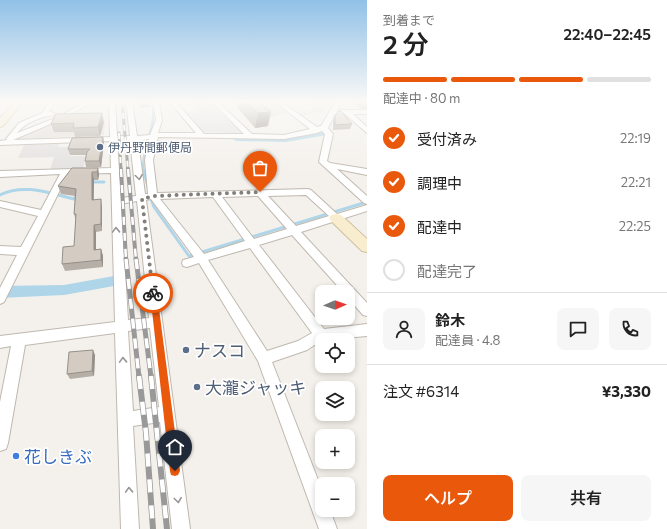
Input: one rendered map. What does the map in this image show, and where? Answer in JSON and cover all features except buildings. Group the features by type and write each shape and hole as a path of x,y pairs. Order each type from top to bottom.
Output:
{"street":[{"path":"10,139 20,126"},
{"path":"0,143 41,126"},
{"path":"113,126 130,529"},
{"path":"140,126 145,138 149,160 147,198 201,258 264,358 328,529"},
{"path":"155,126 145,138 147,198 157,322 182,529"},
{"path":"193,126 202,136"},
{"path":"240,126 251,137"},
{"path":"315,126 329,134 323,156 323,162 367,201"},
{"path":"0,143 145,138 158,135 284,137 321,130 324,126"},
{"path":"328,165 367,172"},
{"path":"0,174 114,170"},
{"path":"0,299 65,172"},
{"path":"260,192 367,311"},
{"path":"115,202 147,198 215,194 308,192 367,247"},
{"path":"215,194 320,333"},
{"path":"0,204 43,214"},
{"path":"187,262 367,208"},
{"path":"0,250 24,251"},
{"path":"0,342 122,328 157,322"},
{"path":"344,333 366,331"},
{"path":"264,358 302,346 315,338"},
{"path":"0,443 19,339"},
{"path":"126,420 168,413"}],"shaded area":[{"path":"47,126 105,126 104,135 18,139"},
{"path":"196,126 233,126 241,133 202,132"},
{"path":"59,144 58,147 71,147 69,156 86,156 83,169 50,170 54,157 18,158 24,145"}],"waterway":[{"path":"143,169 143,161 152,126"},
{"path":"236,138 286,139 324,133"},
{"path":"143,169 149,190"},
{"path":"91,182 104,182"},
{"path":"0,195 9,191 27,189 74,199 78,193"},
{"path":"150,196 154,207 189,256 367,202"},
{"path":"0,292 64,290 114,281"}],"railway":[{"path":"124,126 128,170"},
{"path":"119,133 121,170"},
{"path":"121,169 126,260"},
{"path":"128,169 136,260"},
{"path":"126,259 139,377"},
{"path":"136,259 151,377"},
{"path":"139,376 146,433 153,529"},
{"path":"151,376 167,529"}],"way so far":[{"path":"153,293 142,199 153,196 260,192"}],"place":[{"name":"伊丹野間郵便局","path":"100,147"},
{"name":"ナスコ","path":"186,350"},
{"name":"大瀧ジャッキ","path":"197,387"},
{"name":"花しきぶ","path":"16,456"}],"route":[{"path":"153,293 175,471"}]}
